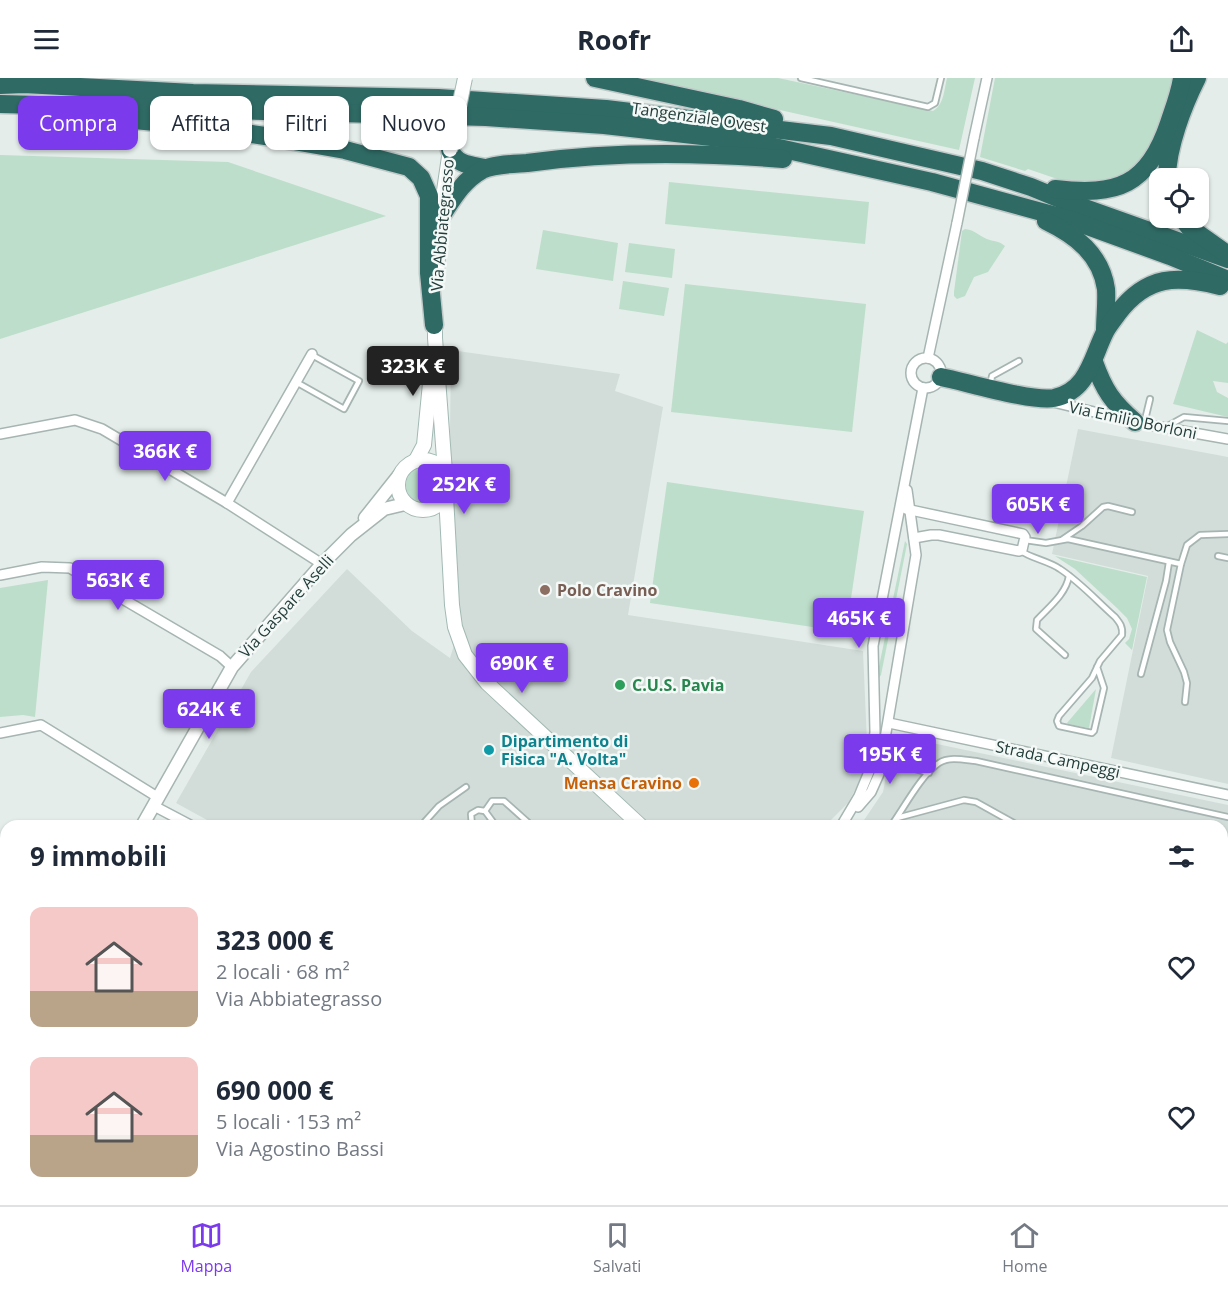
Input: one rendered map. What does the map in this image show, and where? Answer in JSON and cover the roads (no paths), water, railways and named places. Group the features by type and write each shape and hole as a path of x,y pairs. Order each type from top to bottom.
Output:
{"highway":[{"path":"24,84 161,78"},
{"path":"595,78 739,109 831,136"},
{"path":"1031,187 1098,192 1123,185 1135,178 1151,162 1164,140 1182,78"},
{"path":"1168,168 1173,141 1197,78"},
{"name":"Tangenziale Ovest","path":"0,84 193,93 438,98 606,108 831,136 982,171 1228,259"},
{"path":"0,106 188,125 265,136 345,150 409,167 421,178 429,196 429,273 434,332"},
{"name":"Tangenziale Ovest","path":"0,106 486,117 604,124 747,141 932,182 1071,220 1228,280"},
{"path":"450,150 455,159 461,163 485,168 552,159 630,154 745,156 852,164"},
{"path":"440,218 463,185 485,168"},
{"path":"1009,203 1066,231 1091,253 1102,274 1105,286 1105,331"},
{"path":"1191,228 1228,254"},
{"path":"941,377 1039,399 1056,398 1083,380 1094,362 1105,331 1130,298 1141,290 1160,282 1184,278 1228,288"},
{"path":"1094,362 1102,386 1119,408 1139,423"}],"main road":[{"name":"Via Abbiategrasso","path":"461,96 465,78"},
{"name":"Via Abbiategrasso","path":"416,460 424,445 434,332 440,218 450,150"},
{"name":"Via Abbiategrasso","path":"434,332 445,472"},
{"path":"446,496 430,510 412,509 399,495 397,484 400,474 404,468 416,460 433,461 445,472 449,488 446,496 455,627 465,655 488,683 635,820"},
{"path":"430,510 442,519 450,537"}],"street":[{"path":"928,358 987,78"},
{"path":"227,503 312,354"},
{"path":"928,358 933,359 940,367 941,377 932,387 923,388 915,383 911,370 915,362 928,358"},
{"path":"844,820 860,796 871,767 874,732 873,646 905,509 906,482 923,388"},
{"name":"Via Emilio Borloni","path":"1039,399 1139,423 1228,440"},
{"path":"0,434 75,420 102,429 227,503 322,564"},
{"name":"Via Gaspare Aselli","path":"146,820 232,667 322,564 351,535 400,474"},
{"name":"Via Gaspare Aselli","path":"351,535 384,509 405,504"},
{"path":"846,820 875,785 889,723 915,555 914,538 905,509"},
{"path":"905,509 1023,534 1024,540 1021,550 932,535 914,538"},
{"path":"0,575 42,567 70,568 220,656 232,667"},
{"path":"873,693 884,696 894,691"},
{"name":"Strada Campeggi","path":"889,723 1228,795"},
{"path":"0,733 41,724 183,820"}],"lane":[{"path":"801,78 928,107 934,103 941,78"},
{"path":"296,382 344,409 359,381 312,354"},
{"path":"990,388 992,376 1019,361"},
{"path":"1139,423 1150,399"},
{"path":"1166,427 1184,417 1228,421"},
{"path":"1024,540 1046,543 1063,539 1103,507 1108,506 1132,512"},
{"path":"1185,702 1187,683 1167,630 1181,564 1187,545 1200,535 1228,534"},
{"path":"1063,539 1181,564"},
{"path":"1021,550 1026,556 1047,562 1069,576 1115,617 1123,630 1119,640 1097,667 1092,678 1059,716 1057,721 1059,726 1092,733 1094,731 1104,688 1097,667"},
{"path":"1218,556 1228,558"},
{"path":"1141,674 1169,562"},
{"path":"1065,655 1036,629 1036,625 1037,620 1068,585 1069,576"},
{"path":"897,818 929,773 940,762 954,759 976,761 1228,817"},
{"path":"897,764 929,773"},
{"path":"426,820 439,806 466,787"},
{"path":"897,818 964,800 976,802 1008,820"},
{"path":"485,811 492,801 504,801 525,820"},
{"path":"472,820 471,814 478,810 485,811 492,820"}],"place":[{"name":"Polo Cravino","path":"545,590"},
{"name":"C.U.S. Pavia","path":"620,685"},
{"name":"Dipartimento di Fisica \"A. Volta\"","path":"489,750"},
{"name":"Mensa Cravino","path":"694,783"}]}
